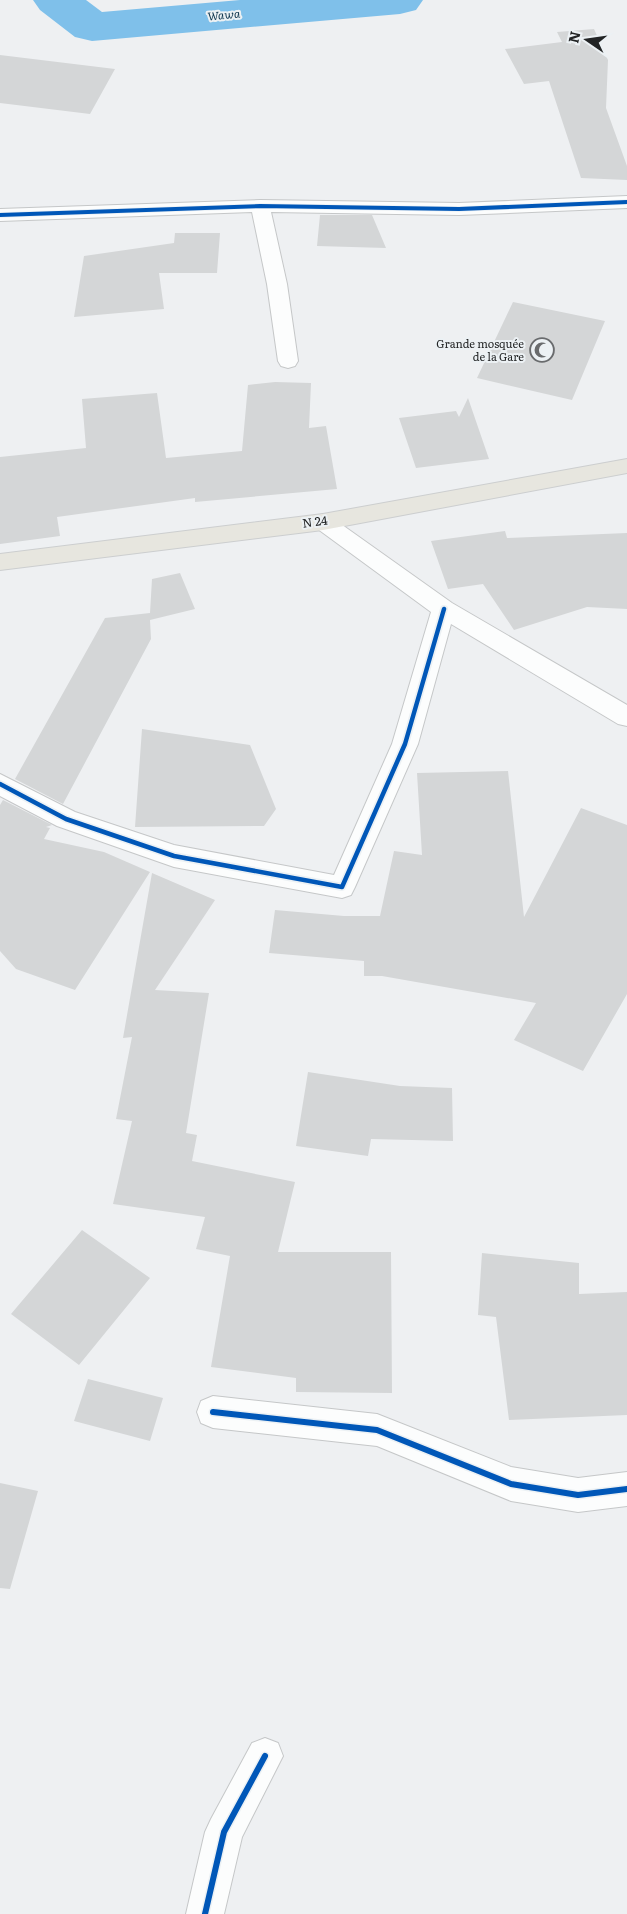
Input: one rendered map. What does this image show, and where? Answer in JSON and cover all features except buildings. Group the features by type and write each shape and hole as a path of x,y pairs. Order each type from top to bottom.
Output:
{"main road":[{"name":"N 24","path":"0,562 323,522 627,466"}],"street":[{"path":"0,215 260,206 459,209 627,202"},
{"path":"260,206 277,284 288,361"},
{"path":"323,522 444,609 627,718"},
{"path":"0,784 66,819 174,856 342,887 406,744 444,609"},
{"path":"213,1412 377,1430 511,1484 578,1496 627,1489"},
{"path":"205,1914 224,1832 265,1756"}],"waterway":[{"name":"Wawa","path":"56,0 92,27 400,0"}],"cycle path":[{"path":"0,215 260,206 459,209 627,202"},
{"path":"0,784 66,819 174,856 342,887 405,744 444,609"},
{"path":"213,1412 377,1430 511,1484 578,1495 627,1489"},
{"path":"205,1914 224,1832 265,1756"}],"place":[{"name":"Grande mosquée de la Gare","path":"542,350"}]}
